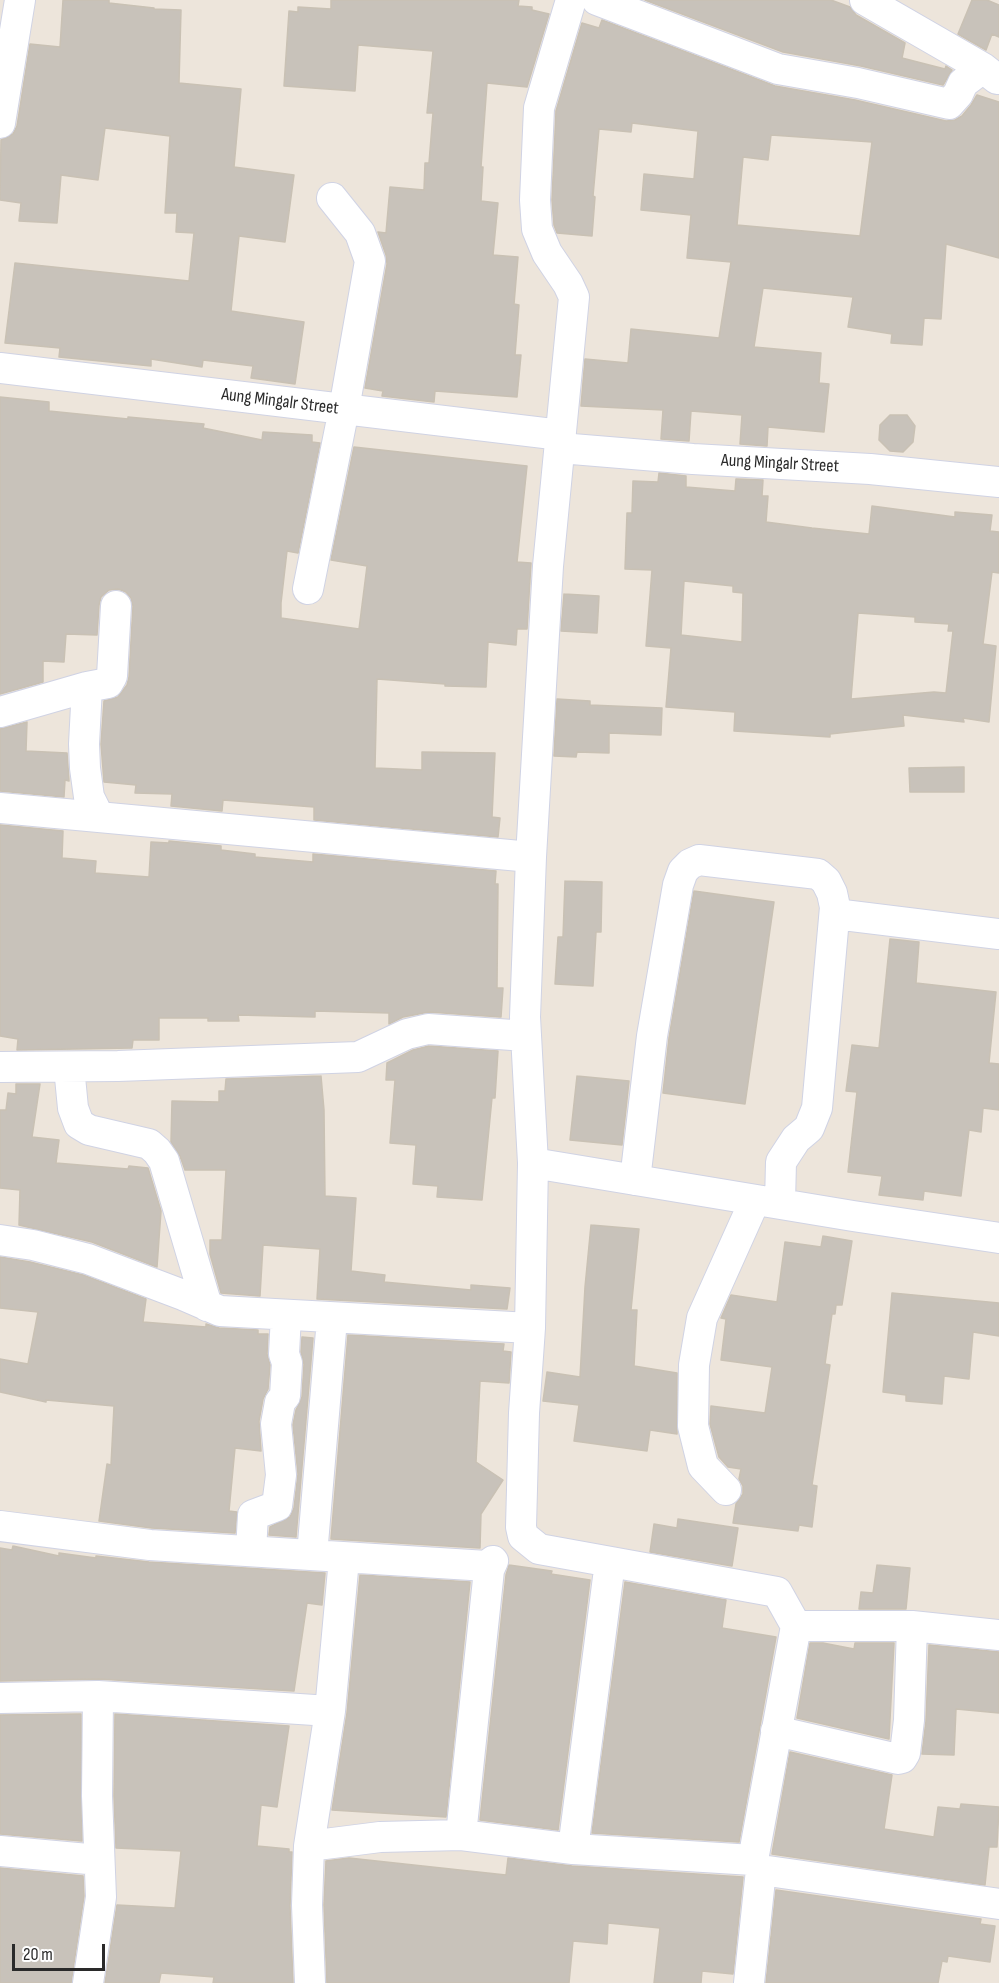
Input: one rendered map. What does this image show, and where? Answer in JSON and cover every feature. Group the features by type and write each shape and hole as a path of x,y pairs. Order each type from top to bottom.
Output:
{"street":[{"path":"0,123 20,0"},
{"path":"571,0 539,108 535,200 537,229 546,253 568,284 574,297 548,566 531,857 525,1017 533,1163 530,1328 524,1413 521,1527 523,1536 539,1549 777,1592 796,1626 777,1731 757,1865 749,1983"},
{"path":"597,0 778,69 858,82 949,104 963,83 991,74"},
{"path":"865,0 991,74"},
{"path":"308,589 344,409 370,261 360,233 332,198"},
{"name":"Aung Mingalr Street","path":"0,368 344,409 560,442 693,459 870,469 999,482"},
{"path":"0,712 108,683 112,676 116,606"},
{"path":"87,687 85,768 89,797 99,817"},
{"path":"0,808 531,857"},
{"path":"635,1180 652,1036 678,885 683,871 690,864 699,860 818,874 826,881 832,893 835,914 817,1108 809,1128 796,1139 781,1162 767,1202 702,1318 694,1365 693,1426 703,1466 726,1490"},
{"path":"835,914 999,934"},
{"path":"0,1067 69,1067 358,1057 407,1034 428,1029 526,1036"},
{"path":"69,1067 73,1108 80,1124 89,1130 149,1144 164,1161 207,1306"},
{"path":"533,1163 999,1238"},
{"path":"0,1240 33,1245 88,1259 183,1294 220,1311 530,1328"},
{"path":"251,1551 253,1515 277,1506 281,1475 276,1424 279,1402 285,1396 286,1315"},
{"path":"312,1555 332,1318"},
{"path":"0,1526 150,1545 487,1566 493,1561 532,1545"},
{"path":"310,1983 307,1905 309,1846 330,1711 345,1558"},
{"path":"461,1835 489,1570 493,1561"},
{"path":"573,1849 610,1562"},
{"path":"796,1626 912,1626 999,1635"},
{"path":"777,1731 898,1759 902,1758 905,1753 909,1720 912,1626"},
{"path":"0,1698 98,1696 330,1711"},
{"path":"88,1983 101,1897 97,1796 98,1696"},
{"path":"309,1846 380,1838 461,1835 573,1849 757,1865 999,1904"},
{"path":"0,1851 99,1860"}],"building":[{"path":"63,0 109,0 109,3 181,10 179,83 241,89 234,167 294,175 285,242 239,236 231,311 304,322 295,384 251,378 253,366 203,360 202,367 151,359 151,366 59,357 60,348 5,343 15,263 189,281 194,233 176,232 177,213 165,213 170,136 105,128 98,180 61,175 57,223 19,221 21,203 0,200 1,140 13,134 17,126 30,44 60,47"},
{"path":"331,0 519,0 518,6 532,7 532,10 549,14 527,87 487,83 481,201 498,203 493,255 518,257 514,304 519,305 515,355 521,355 517,397 435,391 434,402 382,396 383,391 365,388 387,264 378,232 386,233 390,187 424,190 425,163 429,163 433,113 427,113 433,51 358,45 355,91 284,86 289,11 298,12 298,7 331,9"},
{"path":"645,0 831,0 850,7 856,15 905,43 902,58 945,69 946,66 952,70 943,85 861,66 783,52"},
{"path":"972,0 987,0 999,5 999,37 992,34 986,50 958,34"},
{"path":"602,20 775,86 855,100 946,121 962,116 977,95 999,102 999,258 946,244 941,319 924,318 922,345 891,343 892,334 848,327 853,297 763,288 754,347 821,353 819,383 829,384 824,432 768,427 767,446 740,444 742,415 691,411 689,441 661,439 663,410 581,406 585,359 628,363 631,329 719,338 731,262 687,258 691,215 641,210 644,174 694,179 698,131 632,123 631,132 599,129 592,236 557,233 552,200 556,111 582,23 599,28","holes":["771,135 872,142 860,236 737,225 743,157 768,160"]},
{"path":"0,397 49,402 49,411 204,424 203,428 262,440 263,432 312,435 312,442 320,443 298,553 287,551 281,618 359,629 367,566 331,560 354,447 527,466 517,562 531,563 527,629 517,629 516,645 488,642 486,687 445,686 445,684 377,679 375,768 422,770 422,752 495,753 492,817 500,818 498,837 314,820 314,807 223,800 222,811 171,806 172,794 135,793 136,785 104,782 101,744 104,701 118,697 127,685 129,677 133,606 126,592 118,589 109,590 101,597 97,635 66,634 64,662 43,661 43,682 0,694"},
{"path":"890,415 907,415 915,426 913,442 903,452 890,451 879,440 880,425"},
{"path":"659,473 686,476 686,487 735,491 736,479 763,480 762,496 768,496 766,522 869,534 872,506 955,517 955,512 992,515 990,531 999,532 999,573 992,572 983,644 996,646 989,722 963,718 964,722 903,715 904,726 830,734 830,737 734,731 735,712 666,707 671,648 646,646 652,570 625,569 627,513 632,513 633,481 658,482","holes":["684,581 733,586 733,592 743,593 742,642 681,635","858,613 915,617 915,622 949,624 948,631 953,631 946,693 851,699"]},
{"path":"564,594 599,596 597,633 561,631"},
{"path":"557,699 590,701 590,705 662,708 661,735 609,733 609,753 577,752 576,757 554,756"},
{"path":"27,722 26,751 67,753 69,781 65,780 64,797 0,791 0,729"},
{"path":"964,767 964,792 910,792 909,768"},
{"path":"0,825 63,831 62,858 96,861 95,873 149,877 151,842 169,843 169,841 221,846 221,850 255,854 255,857 313,862 313,854 496,871 495,884 498,884 497,988 503,988 501,1017 429,1012 403,1017 389,1024 389,1013 315,1011 315,1017 238,1015 239,1021 208,1021 208,1018 159,1018 159,1040 133,1040 132,1048 17,1050 18,1039 0,1036"},
{"path":"565,881 602,882 601,932 596,932 593,986 555,984 558,937 563,937"},
{"path":"694,891 774,902 745,1104 663,1093 669,1038"},
{"path":"890,939 919,942 916,983 996,992 989,1063 999,1064 999,1110 983,1108 981,1132 969,1130 961,1196 924,1191 923,1200 879,1195 882,1176 848,1172 857,1092 846,1091 852,1045 879,1048"},
{"path":"429,1046 498,1051 495,1098 492,1098 482,1200 437,1197 438,1186 413,1184 416,1145 390,1143 395,1080 386,1080 387,1063 413,1050"},
{"path":"321,1076 324,1110 325,1196 356,1198 351,1271 385,1275 384,1282 471,1290 471,1285 510,1288 507,1309 317,1299 320,1249 263,1245 260,1296 221,1293 210,1254 210,1240 222,1240 226,1170 185,1170 171,1142 172,1101 219,1102 219,1091 225,1091 226,1079"},
{"path":"577,1076 629,1081 622,1145 570,1140"},
{"path":"16,1084 40,1084 32,1137 59,1140 56,1163 128,1169 129,1166 148,1168 161,1211 157,1267 92,1242 19,1225 20,1190 0,1188 0,1110 6,1110 8,1093 16,1094"},
{"path":"591,1225 639,1229 631,1310 637,1310 634,1366 677,1373 677,1434 650,1430 647,1451 574,1441 579,1405 543,1401 547,1372 580,1377"},
{"path":"823,1236 852,1241 842,1305 836,1305 835,1314 832,1314 825,1364 830,1365 812,1485 817,1486 812,1527 799,1525 798,1531 733,1523 736,1504 743,1494 743,1486 739,1479 741,1469 728,1467 719,1457 710,1424 711,1406 765,1413 772,1367 721,1360 726,1319 721,1318 731,1295 777,1302 785,1242 821,1247"},
{"path":"0,1257 83,1275 146,1299 143,1322 206,1327 206,1324 219,1328 258,1330 258,1334 268,1334 267,1354 270,1365 268,1389 263,1399 259,1421 261,1451 235,1448 229,1511 237,1512 235,1533 152,1528 99,1521 107,1464 111,1465 114,1406 46,1400 46,1402 0,1392 0,1359 28,1364 38,1312 0,1308"},
{"path":"892,1293 999,1303 999,1336 973,1332 969,1379 944,1376 942,1404 906,1401 906,1395 883,1392"},
{"path":"348,1335 504,1344 503,1351 511,1352 509,1383 480,1381 476,1462 503,1480 481,1514 480,1548 331,1539"},
{"path":"302,1337 313,1338 296,1537 269,1535 270,1527 290,1517 294,1508 298,1474 293,1425 302,1397 304,1364 301,1352"},
{"path":"678,1519 738,1528 732,1566 650,1552 654,1524 677,1528"},
{"path":"13,1546 59,1556 59,1553 149,1562 325,1573 322,1605 307,1603 294,1691 99,1679 0,1681 0,1548 12,1550"},
{"path":"509,1565 552,1571 551,1574 590,1580 558,1830 480,1820 506,1575"},
{"path":"877,1565 910,1568 906,1609 859,1609 861,1592 873,1593"},
{"path":"360,1575 470,1582 446,1817 332,1810 347,1713"},
{"path":"625,1582 726,1600 722,1628 776,1637 739,1842 592,1833"},
{"path":"810,1643 854,1649 855,1643 894,1643 889,1739 797,1718"},
{"path":"929,1645 999,1652 999,1713 956,1709 954,1755 922,1754 926,1721"},
{"path":"81,1714 82,1841 0,1834 0,1715"},
{"path":"115,1714 289,1726 277,1807 261,1805 257,1846 289,1849 289,1852 292,1852 290,1906 293,1983 213,1983 214,1977 161,1973 159,1983 105,1983 117,1905 175,1908 181,1851 116,1848"},
{"path":"790,1752 892,1775 884,1829 934,1837 938,1807 960,1809 961,1804 999,1807 997,1847 989,1847 985,1885 772,1854"},
{"path":"349,1858 506,1875 508,1858 572,1866 743,1877 733,1974 702,1971 701,1983 654,1983 660,1928 608,1923 607,1944 573,1941 569,1983 327,1983 324,1905 326,1861"},
{"path":"0,1868 83,1876 84,1896 71,1983 0,1983"},
{"path":"776,1890 981,1919 980,1924 995,1926 990,1962 948,1956 947,1962 942,1961 938,1983 766,1983"}]}
